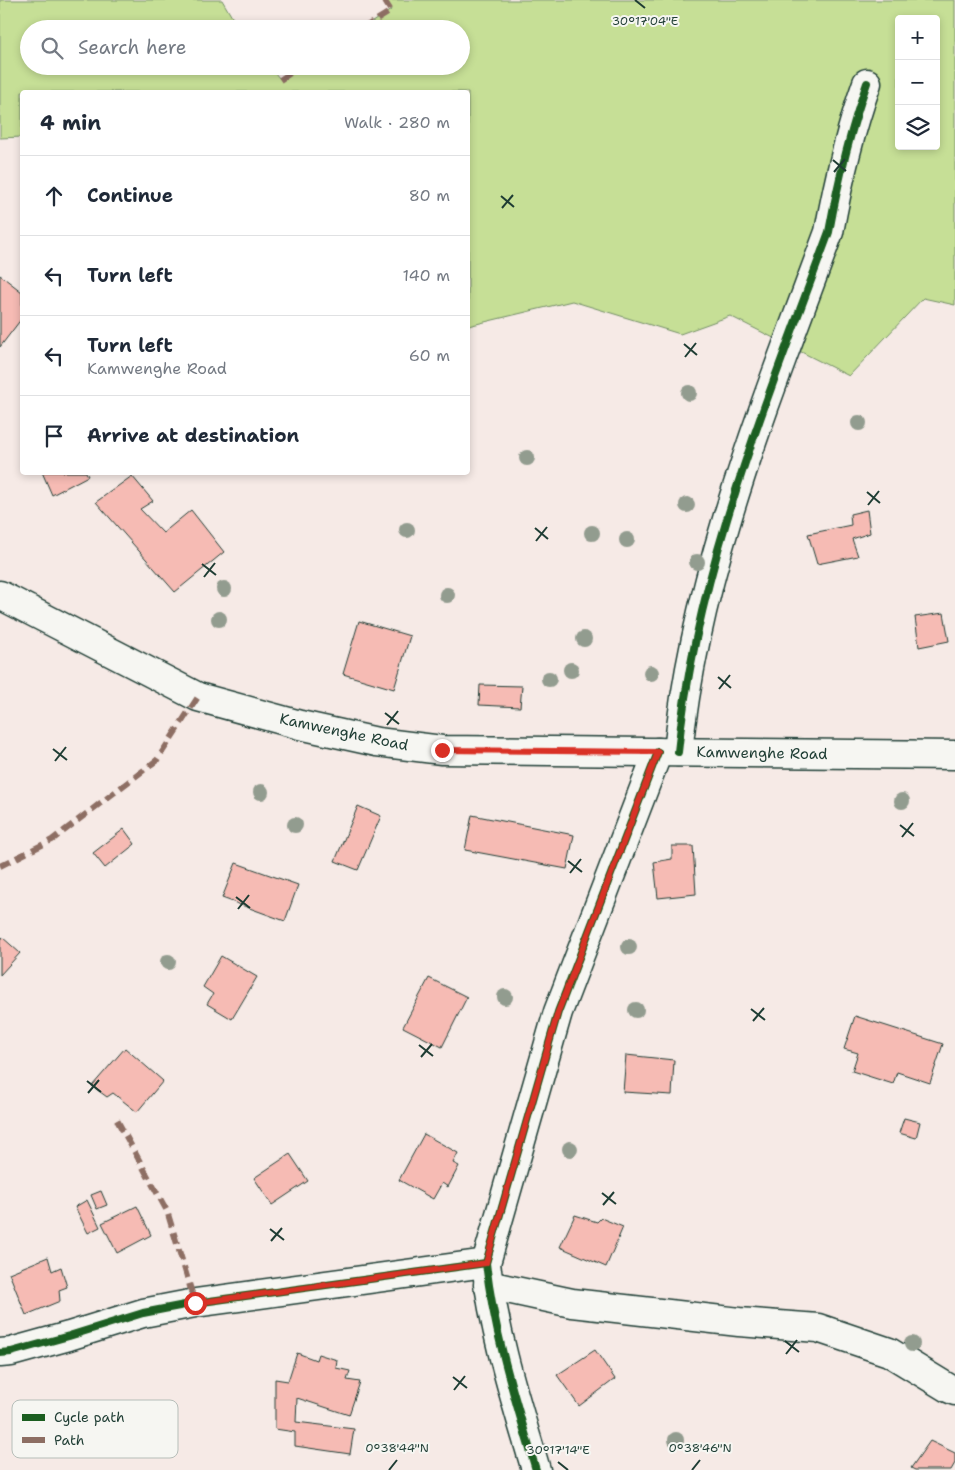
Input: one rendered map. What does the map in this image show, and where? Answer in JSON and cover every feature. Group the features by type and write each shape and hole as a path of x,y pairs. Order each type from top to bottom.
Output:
{"street":[{"path":"536,1470 504,1361 487,1274 558,1012 681,721 692,656 723,532 757,428 830,232 835,198 854,119 867,83"},
{"name":"Kamwenghe Road","path":"0,595 198,697 300,725 377,742 442,750 955,755"},
{"path":"0,1353 69,1336 152,1311 195,1303 487,1274 572,1303 738,1322 818,1328 889,1352 955,1391"}],"green space":[{"path":"0,0 222,0 234,20 20,20 20,75 277,75 280,79 286,75 470,75 470,20 375,20 391,10 385,0 955,0 955,305 923,298 849,376 730,316 680,334 572,301 470,326 470,90 20,90 20,137 0,138"}],"building":[{"path":"0,275 20,290 20,321 0,347"},
{"path":"43,475 88,475 88,476 52,495"},
{"path":"132,476 153,501 140,509 163,533 191,510 224,552 175,592 96,502"},
{"path":"867,510 870,533 852,539 858,556 817,564 808,534 851,525 850,514"},
{"path":"944,613 949,641 919,647 915,617"},
{"path":"359,621 410,636 394,689 343,674"},
{"path":"480,685 522,686 520,707 479,705"},
{"path":"358,806 381,816 358,870 335,861"},
{"path":"472,815 574,835 567,869 465,850"},
{"path":"124,829 135,844 105,868 93,853"},
{"path":"672,846 693,846 696,894 658,898 654,862 672,859"},
{"path":"236,863 298,885 285,921 222,898"},
{"path":"2,937 20,953 0,975 0,940"},
{"path":"221,956 257,977 232,1019 207,1004 213,994 203,987"},
{"path":"429,978 467,997 442,1047 403,1027"},
{"path":"855,1016 943,1044 930,1083 897,1072 893,1084 852,1071 858,1053 844,1049"},
{"path":"125,1048 163,1081 137,1112 113,1093 107,1097 92,1086"},
{"path":"626,1055 674,1060 672,1095 623,1092"},
{"path":"904,1118 920,1122 916,1138 899,1133"},
{"path":"424,1134 458,1153 453,1163 459,1166 448,1187 442,1183 433,1199 399,1180"},
{"path":"290,1154 308,1181 272,1205 254,1178"},
{"path":"101,1191 107,1205 97,1209 91,1195"},
{"path":"87,1200 100,1227 88,1233 75,1207"},
{"path":"137,1206 151,1235 117,1253 102,1223"},
{"path":"575,1215 597,1222 601,1218 623,1227 606,1267 560,1247"},
{"path":"48,1257 52,1271 61,1267 67,1287 59,1290 60,1301 26,1315 9,1273"},
{"path":"595,1350 615,1379 579,1406 557,1375"},
{"path":"297,1353 316,1360 318,1354 337,1360 336,1368 350,1371 347,1380 360,1382 349,1415 297,1398 296,1422 354,1429 350,1454 295,1446 295,1432 275,1429 275,1379 288,1381"},
{"path":"930,1441 955,1453 955,1463 951,1470 915,1470 911,1468"}],"marked path":[{"path":"376,20 391,11 384,0"},
{"path":"280,80 288,75"},
{"path":"0,866 52,840 157,760 198,697"},
{"path":"117,1120 167,1211 195,1303"}],"cycle path":[{"path":"678,752 687,685 700,618 717,552 759,423 829,232 845,157 867,83"},
{"path":"536,1470 500,1342 486,1263 558,1012 658,752"},
{"path":"0,1353 11,1352 69,1336 143,1313 195,1303 486,1263"}],"route":[{"path":"195,1303 486,1263 558,1012 658,752 442,750"}]}
